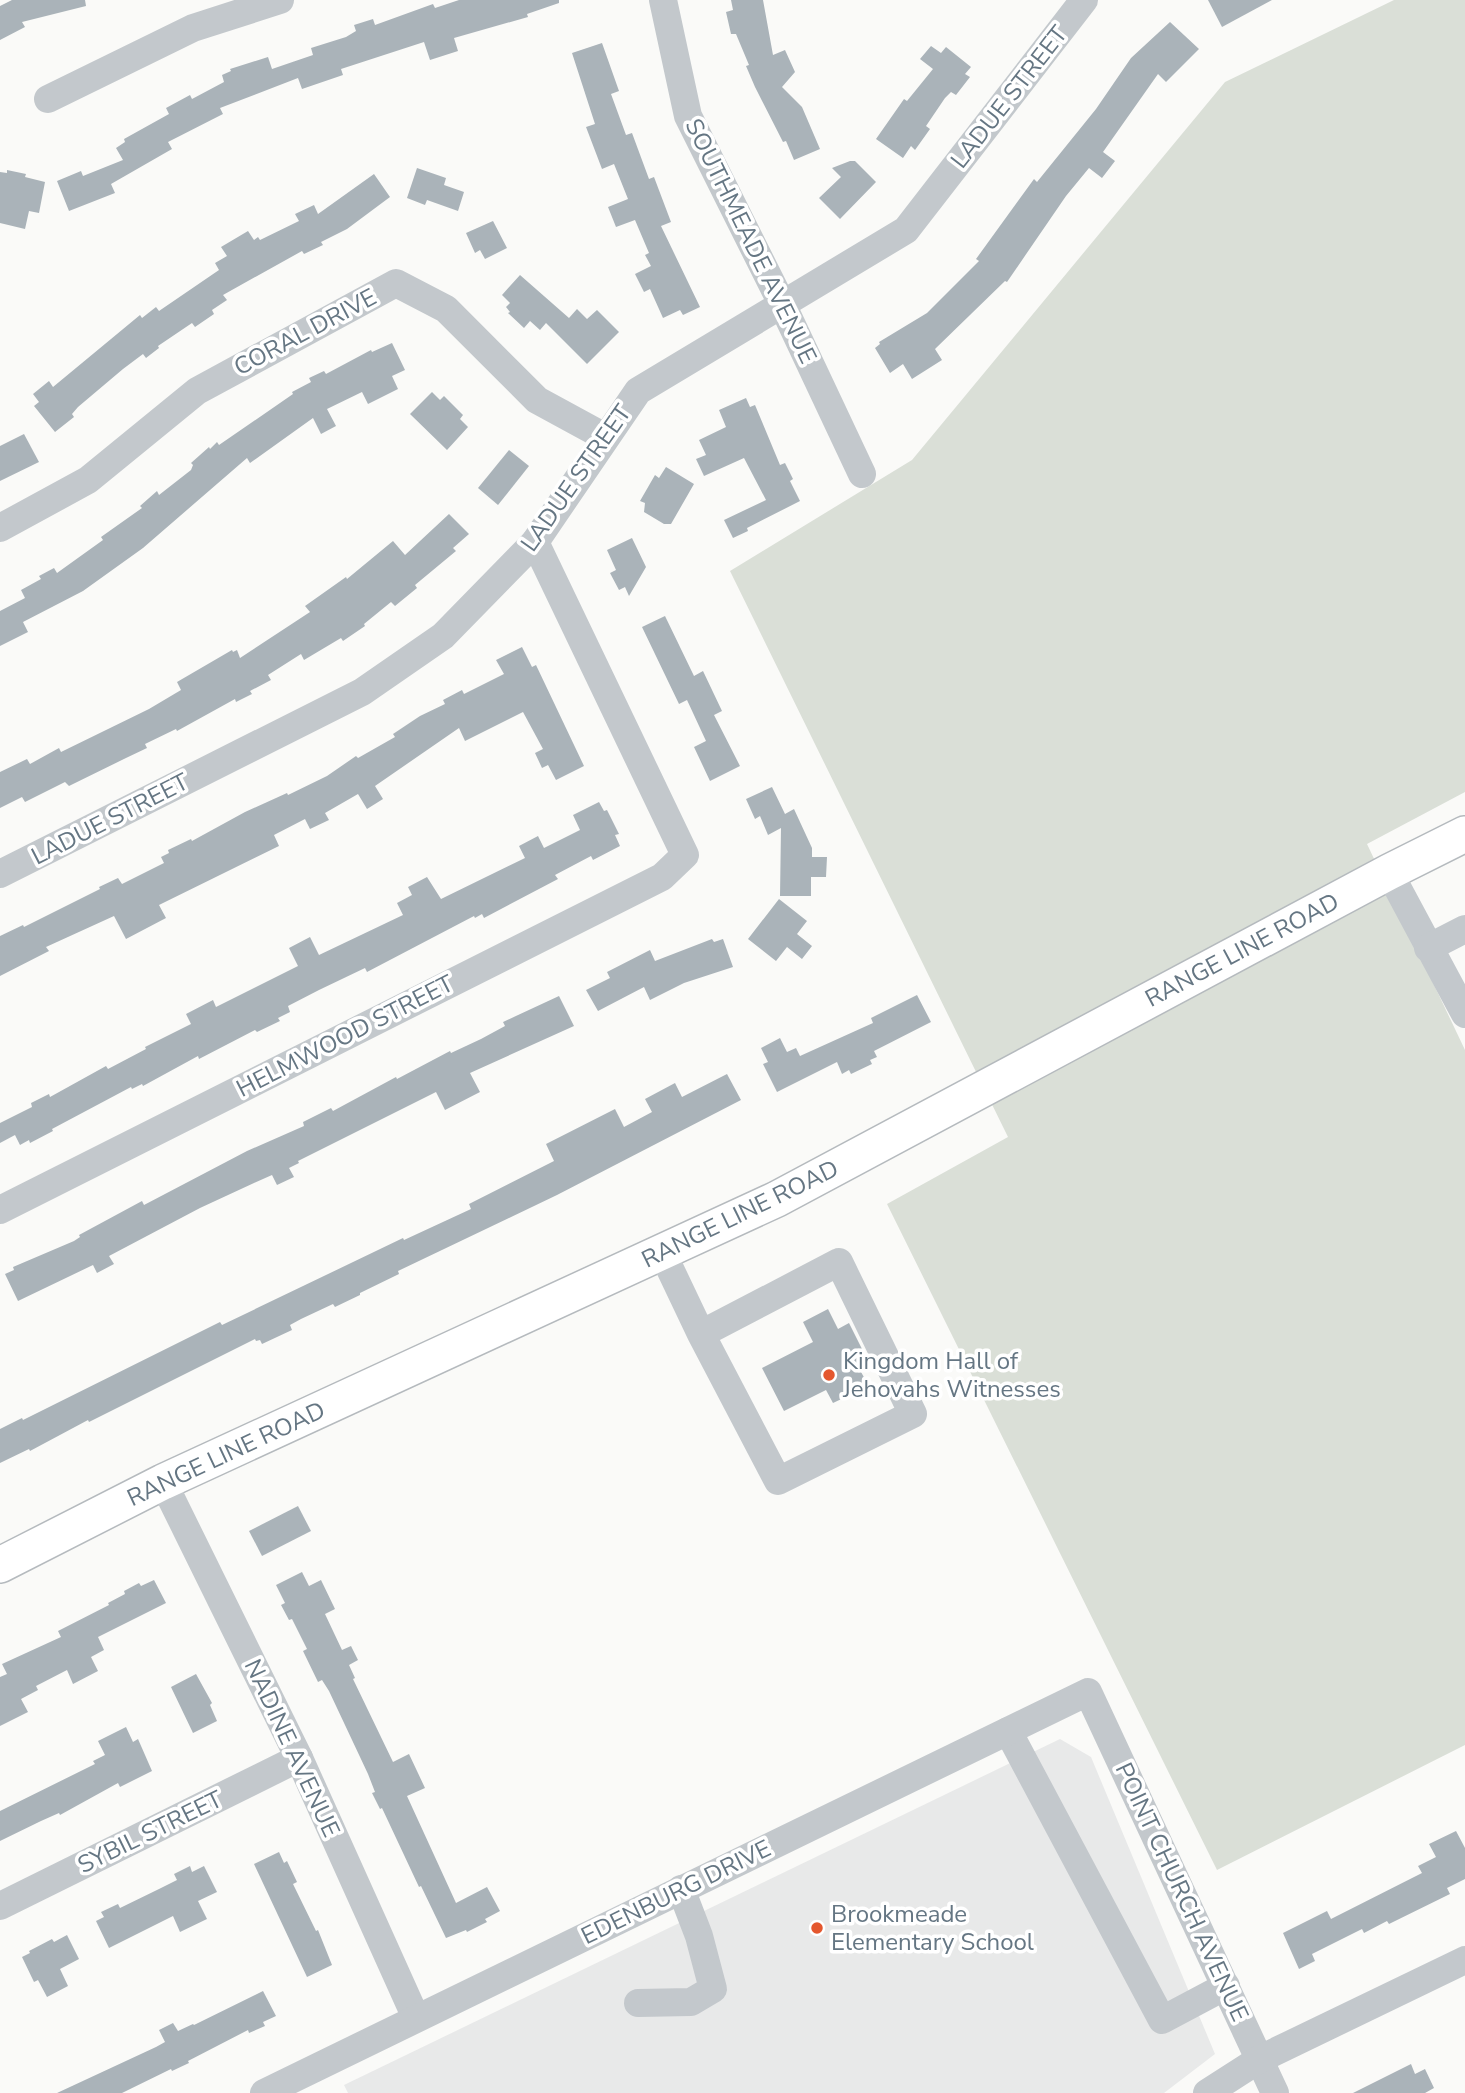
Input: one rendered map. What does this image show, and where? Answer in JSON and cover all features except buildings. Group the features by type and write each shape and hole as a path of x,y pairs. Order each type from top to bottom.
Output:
{"main road":[{"name":"RANGE LINE ROAD","path":"0,1564 163,1482 778,1199 1389,872 1465,834"}],"street":[{"path":"48,99 193,28 281,0"},
{"name":"SOUTHMEADE AVENUE","path":"663,0 688,116 782,304 862,474"},
{"name":"LADUE STREET","path":"0,874 362,692 443,636 535,542 604,437 638,391 906,230 1084,0"},
{"name":"CORAL DRIVE","path":"0,528 88,480 197,391 396,283 446,309 537,400 604,437"},
{"name":"HELMWOOD STREET","path":"0,1210 662,877 685,855 535,542"},
{"path":"1389,872 1465,1014"},
{"path":"1428,948 1465,929"},
{"path":"662,1252 701,1334 778,1482 912,1414 839,1262 701,1334"},
{"name":"NADINE AVENUE","path":"163,1482 299,1758 416,2018"},
{"name":"EDENBURG DRIVE","path":"264,2093 1088,1692"},
{"name":"POINT CHURCH AVENUE","path":"1088,1692 1275,2093"},
{"path":"1008,1731 1162,2020 1226,1986"},
{"name":"SYBIL STREET","path":"0,1906 299,1758"},
{"path":"638,2003 691,2002 713,1989 699,1936 681,1889"},
{"path":"1207,2093 1260,2059 1465,1960"}],"shaded area":[{"path":"1394,0 1465,0 1465,792 1367,844 1465,1050 1465,1745 1217,1870 887,1204 1008,1137 730,571 912,460 1225,82"},
{"path":"1060,1739 1091,1757 1215,2054 1164,2093 348,2093 344,2085"}],"place":[{"name":"Kingdom Hall of Jehovahs Witnesses","path":"829,1375"},
{"name":"Brookmeade Elementary School","path":"817,1928"}]}
